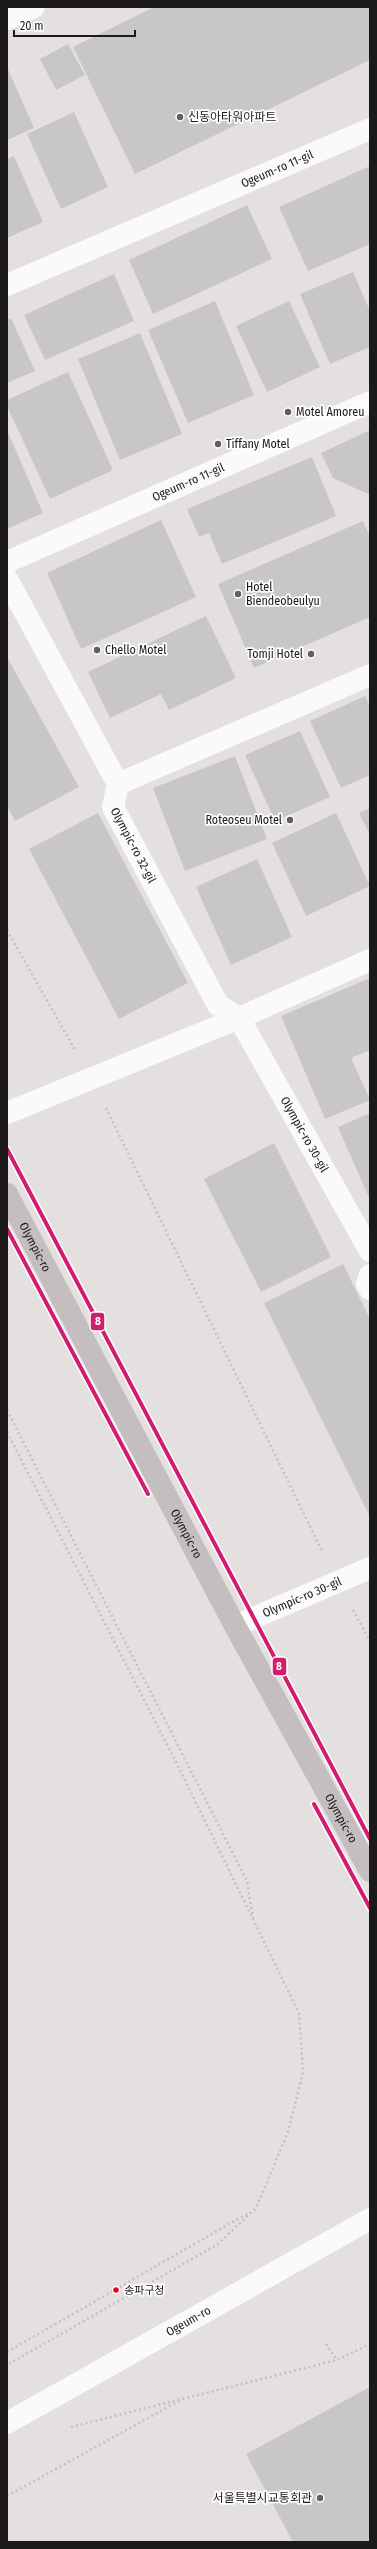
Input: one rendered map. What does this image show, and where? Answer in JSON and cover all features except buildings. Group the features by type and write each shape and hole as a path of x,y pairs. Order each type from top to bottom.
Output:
{"main road":[{"name":"Olympic-ro","path":"7,1194 234,1626 370,1870"}],"street":[{"path":"7,19 34,7"},
{"name":"Ogeum-ro 11-gil","path":"7,285 370,129"},
{"name":"Ogeum-ro 11-gil","path":"7,562 370,402"},
{"path":"7,579 118,784 370,675"},
{"name":"Olympic-ro 32-gil","path":"118,784 113,807 218,1006 239,1018"},
{"path":"7,1113 239,1018 370,960"},
{"name":"Olympic-ro 30-gil","path":"239,1018 370,1251"},
{"path":"370,1275 367,1284 370,1288"},
{"name":"Olympic-ro 30-gil","path":"234,1626 370,1568"},
{"name":"Ogeum-ro","path":"7,2423 370,2219"}],"path":[{"path":"7,930 91,1078 337,1582 370,1641"},
{"path":"7,1410 247,1881 254,1920"},
{"path":"7,1432 179,1768 299,2013 303,2072 288,2132 256,2208 218,2244 7,2365"},
{"path":"7,2352 256,2208"},
{"path":"326,2344 337,2360"},
{"path":"68,2427 190,2395 337,2360 370,2344"},
{"path":"7,2496 190,2395"}],"transit line":[{"name":"8","path":"7,1149 370,1839"},
{"name":"8","path":"7,1229 148,1494"},
{"name":"8","path":"314,1804 370,1908"}],"place":[{"name":"신동아타워아파트","path":"180,117"},
{"name":"Motel Amoreu","path":"288,412"},
{"name":"Tiffany Motel","path":"218,444"},
{"name":"Hotel Biendeobeulyu","path":"238,594"},
{"name":"Chello Motel","path":"97,650"},
{"name":"Tomji Hotel","path":"311,654"},
{"name":"Roteoseu Motel","path":"290,820"},
{"name":"송파구청","path":"116,2290"},
{"name":"서울특별시교통회관","path":"320,2498"}]}
